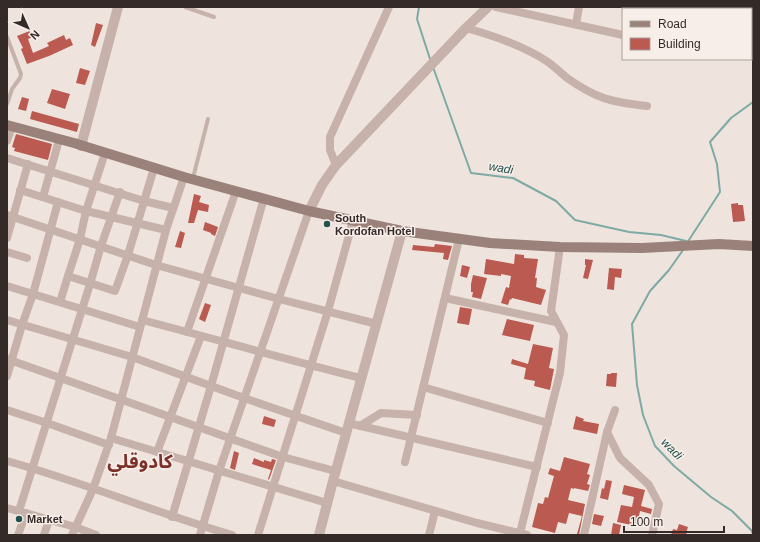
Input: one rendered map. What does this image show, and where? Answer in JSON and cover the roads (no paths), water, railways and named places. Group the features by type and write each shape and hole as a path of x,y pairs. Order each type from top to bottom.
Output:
{"main road":[{"path":"9,126 236,191 309,210 402,231 490,243 560,248 642,248 719,244 753,246"}],"street":[{"path":"81,146 118,7"},
{"path":"336,165 330,150 330,137 389,7"},
{"path":"200,535 230,438 309,210 322,185 336,165 466,28 488,7"},
{"path":"496,7 622,35"},
{"path":"576,24 579,7"},
{"path":"466,28 492,35 521,47 548,62 565,77 597,97 618,103 647,106"},
{"path":"7,140 9,126"},
{"path":"43,197 59,140"},
{"path":"60,302 80,239 86,211 105,153"},
{"path":"7,158 50,170 144,201 173,208"},
{"path":"7,238 10,216 28,164"},
{"path":"68,276 115,291 138,224 154,168"},
{"path":"74,531 93,489 110,442 166,230 173,208 188,178"},
{"path":"20,190 110,218 166,230"},
{"path":"187,332 236,191"},
{"path":"18,535 33,468 101,246 120,192"},
{"path":"172,517 212,386 264,198"},
{"path":"7,376 9,360 33,294 58,202"},
{"path":"10,216 156,265 377,324"},
{"path":"258,535 328,311 353,220"},
{"path":"319,535 402,231"},
{"path":"405,462 459,239"},
{"path":"9,360 435,511 524,534 537,467 560,373 564,334 551,311 560,248"},
{"path":"7,252 27,258"},
{"path":"7,286 82,309 141,324 187,332 361,378"},
{"path":"444,298 556,322"},
{"path":"7,320 132,357 296,416 347,428 360,426 537,467"},
{"path":"157,452 201,336"},
{"path":"423,387 548,423"},
{"path":"7,410 110,442 157,452 327,503"},
{"path":"584,535 607,432 615,410"},
{"path":"360,426 381,412 417,415"},
{"path":"607,432 620,458 649,485 659,504 652,535"},
{"path":"7,461 33,468 172,517 232,535"},
{"path":"7,508 49,520 74,531 96,535"},
{"path":"429,535 435,511"},
{"path":"44,535 49,520"}],"lane":[{"path":"185,7 214,17"},
{"path":"7,36 21,74 20,78 12,89 7,104"},
{"path":"188,178 208,119"}],"waterway":[{"name":"wadi","path":"419,7 417,19 430,59"},
{"name":"wadi","path":"433,67 471,173 513,178 556,201 575,220 629,232 661,235 686,241"},
{"name":"wadi","path":"687,243 720,192 717,164 710,142 731,118 753,102"},
{"name":"wadi","path":"683,250 669,270 650,291 632,324 637,385 643,415 655,446 674,466 711,497 732,511 752,531 753,535"}],"place":[{"name":"South Kordofan Hotel","path":"327,224"},
{"name":"Market","path":"19,519"}],"district":[{"name":"كادوقلي","path":"140,461"}]}
